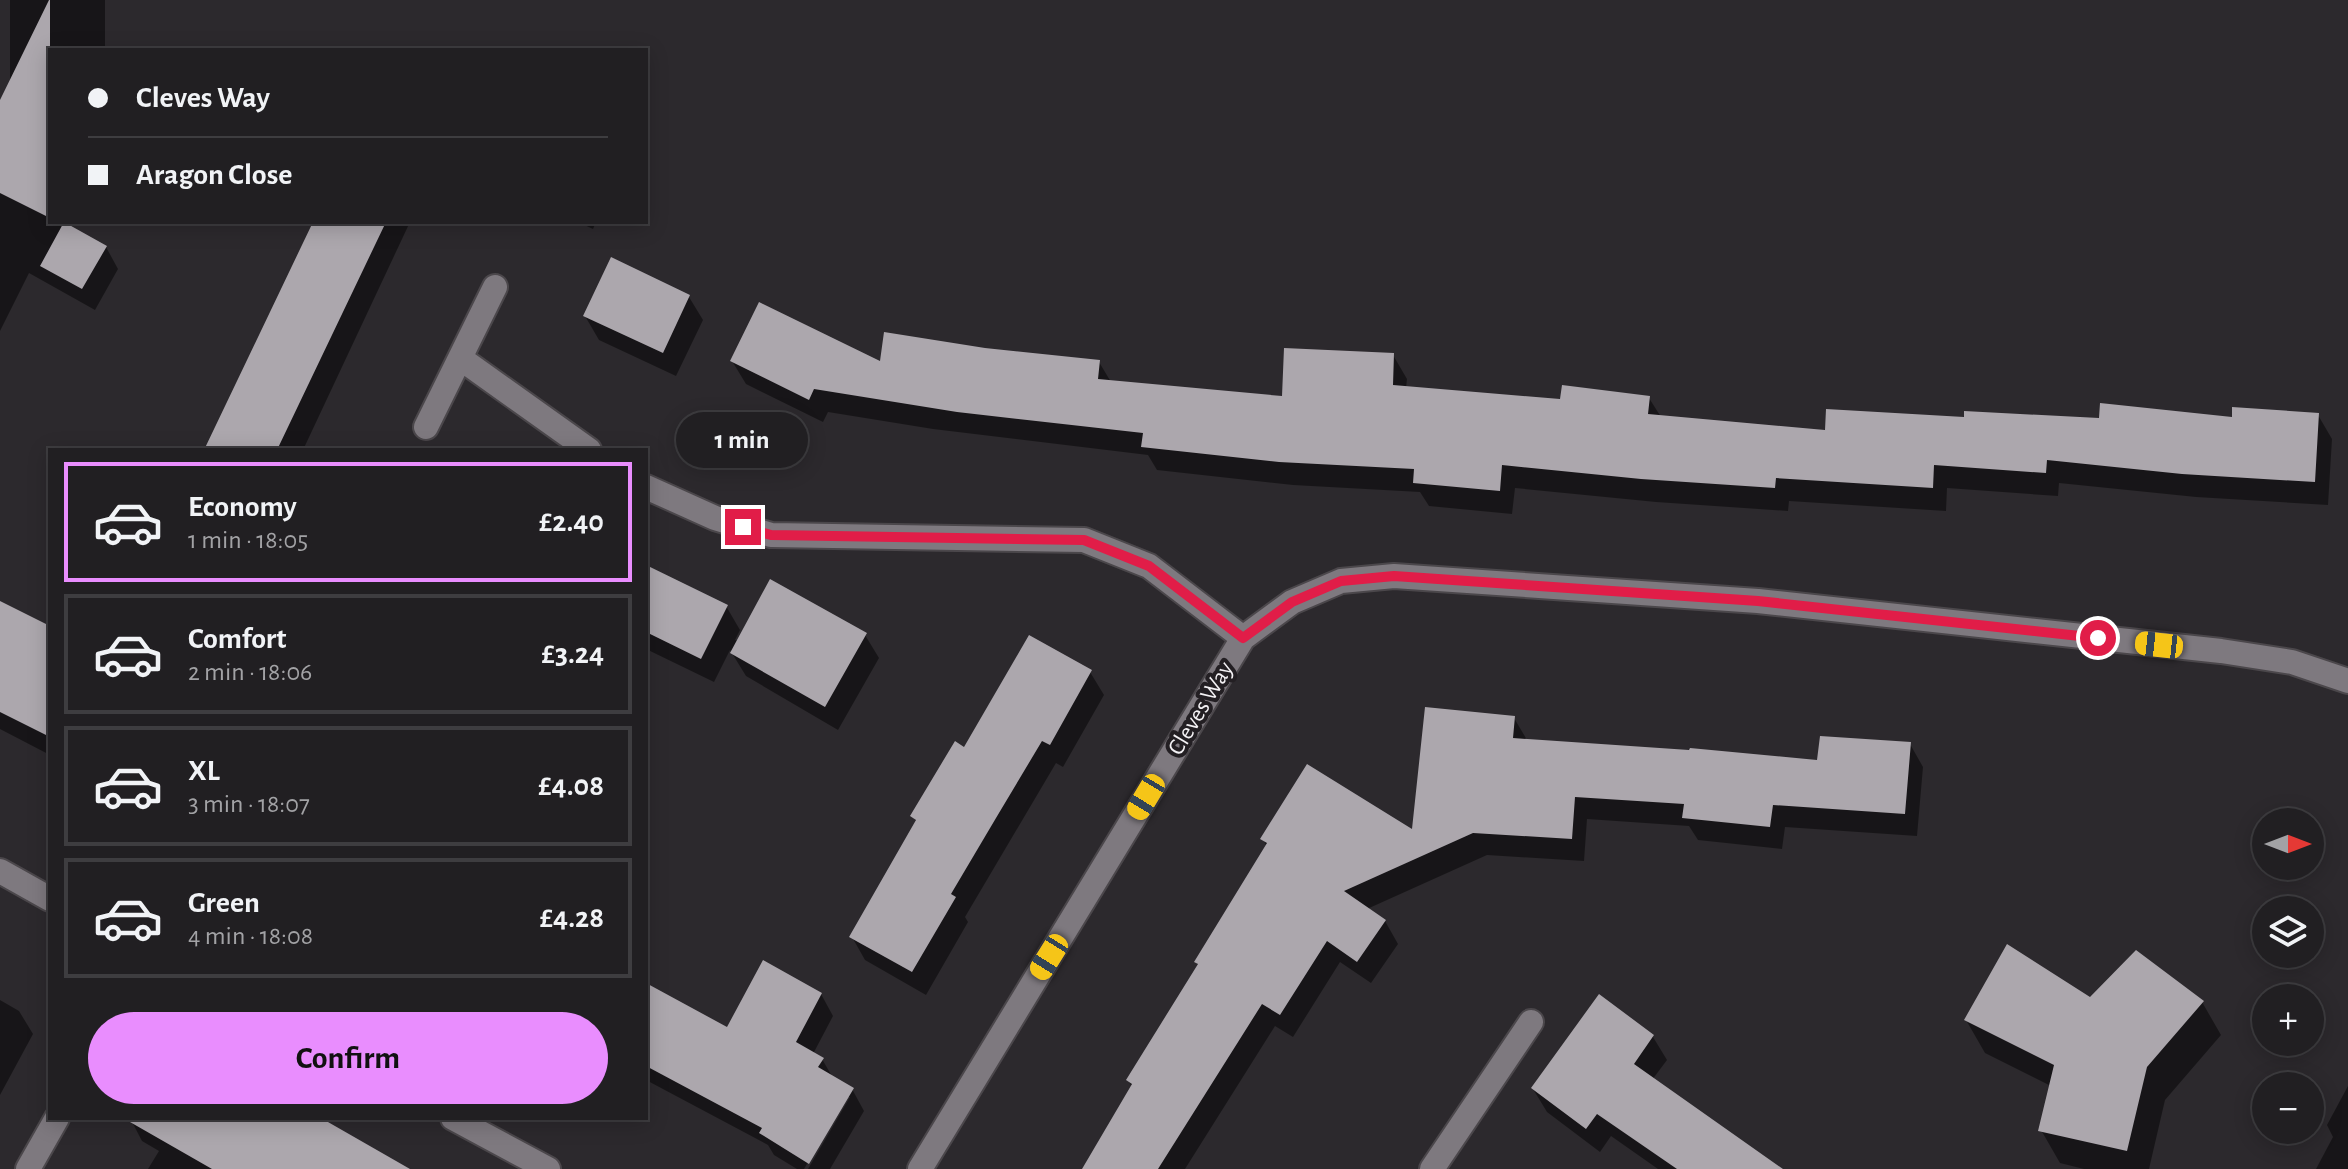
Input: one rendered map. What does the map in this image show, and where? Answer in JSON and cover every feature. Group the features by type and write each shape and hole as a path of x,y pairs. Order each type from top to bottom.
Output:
{"street":[{"path":"426,427 495,287"},
{"path":"460,358 586,448"},
{"path":"648,488 715,518 771,535 1084,540 1149,566 1243,638"},
{"name":"Cleves Way","path":"920,1169 1243,638 1292,602 1341,581 1394,576 1758,601 2221,651 2292,662 2348,681"},
{"path":"0,871 48,898"},
{"path":"1432,1169 1531,1022"},
{"path":"28,1169 56,1120"},
{"path":"457,1120 548,1169"}],"building":[{"path":"50,0 48,217 0,193 0,100"},
{"path":"63,224 107,246 82,289 40,266"},
{"path":"312,224 385,224 278,448 205,448"},
{"path":"611,257 690,295 663,353 583,316"},
{"path":"759,302 880,361 884,332 985,348 1100,360 1098,379 1282,396 1284,348 1394,353 1393,385 1560,399 1562,385 1650,396 1648,414 1825,430 1826,409 1964,417 1964,411 2099,418 2100,403 2232,417 2232,407 2319,413 2315,482 2182,474 2047,460 2046,473 1934,465 1933,488 1776,478 1775,488 1502,465 1500,491 1413,483 1414,469 1279,462 1141,447 1143,433 957,412 814,389 809,400 730,361"},
{"path":"648,566 728,605 701,659 648,633"},
{"path":"770,579 867,633 825,707 730,653"},
{"path":"0,601 48,625 48,736 0,712"},
{"path":"1029,635 1092,670 1050,745 1042,741 996,818 951,894 956,897 912,972 849,937 916,820 910,816 955,741 964,747"},
{"path":"1425,707 1515,716 1513,738 1690,748 1817,760 1820,736 1911,742 1905,814 1773,805 1770,827 1682,818 1684,804 1575,797 1572,839 1473,833 1344,891 1386,920 1357,962 1327,941 1280,1015 1262,1004 1158,1169 1082,1169 1132,1084 1126,1080 1198,964 1194,962 1267,843 1260,839 1307,764 1412,829"},
{"path":"2007,944 2090,997 2136,950 2204,1001 2147,1067 2127,1151 2038,1131 2054,1065 1964,1020"},
{"path":"763,960 822,993 796,1042 824,1058 818,1067 854,1088 809,1164 759,1133 762,1128 648,1067 648,984 727,1027"},
{"path":"1599,994 1654,1035 1634,1064 1783,1169 1677,1169 1597,1114 1586,1129 1531,1088"},
{"path":"126,1120 324,1120 410,1169 212,1169"}],"route":[{"path":"743,527 771,535 1084,540 1149,566 1243,638 1292,602 1341,581 1394,576 1758,601 2098,638"}]}
